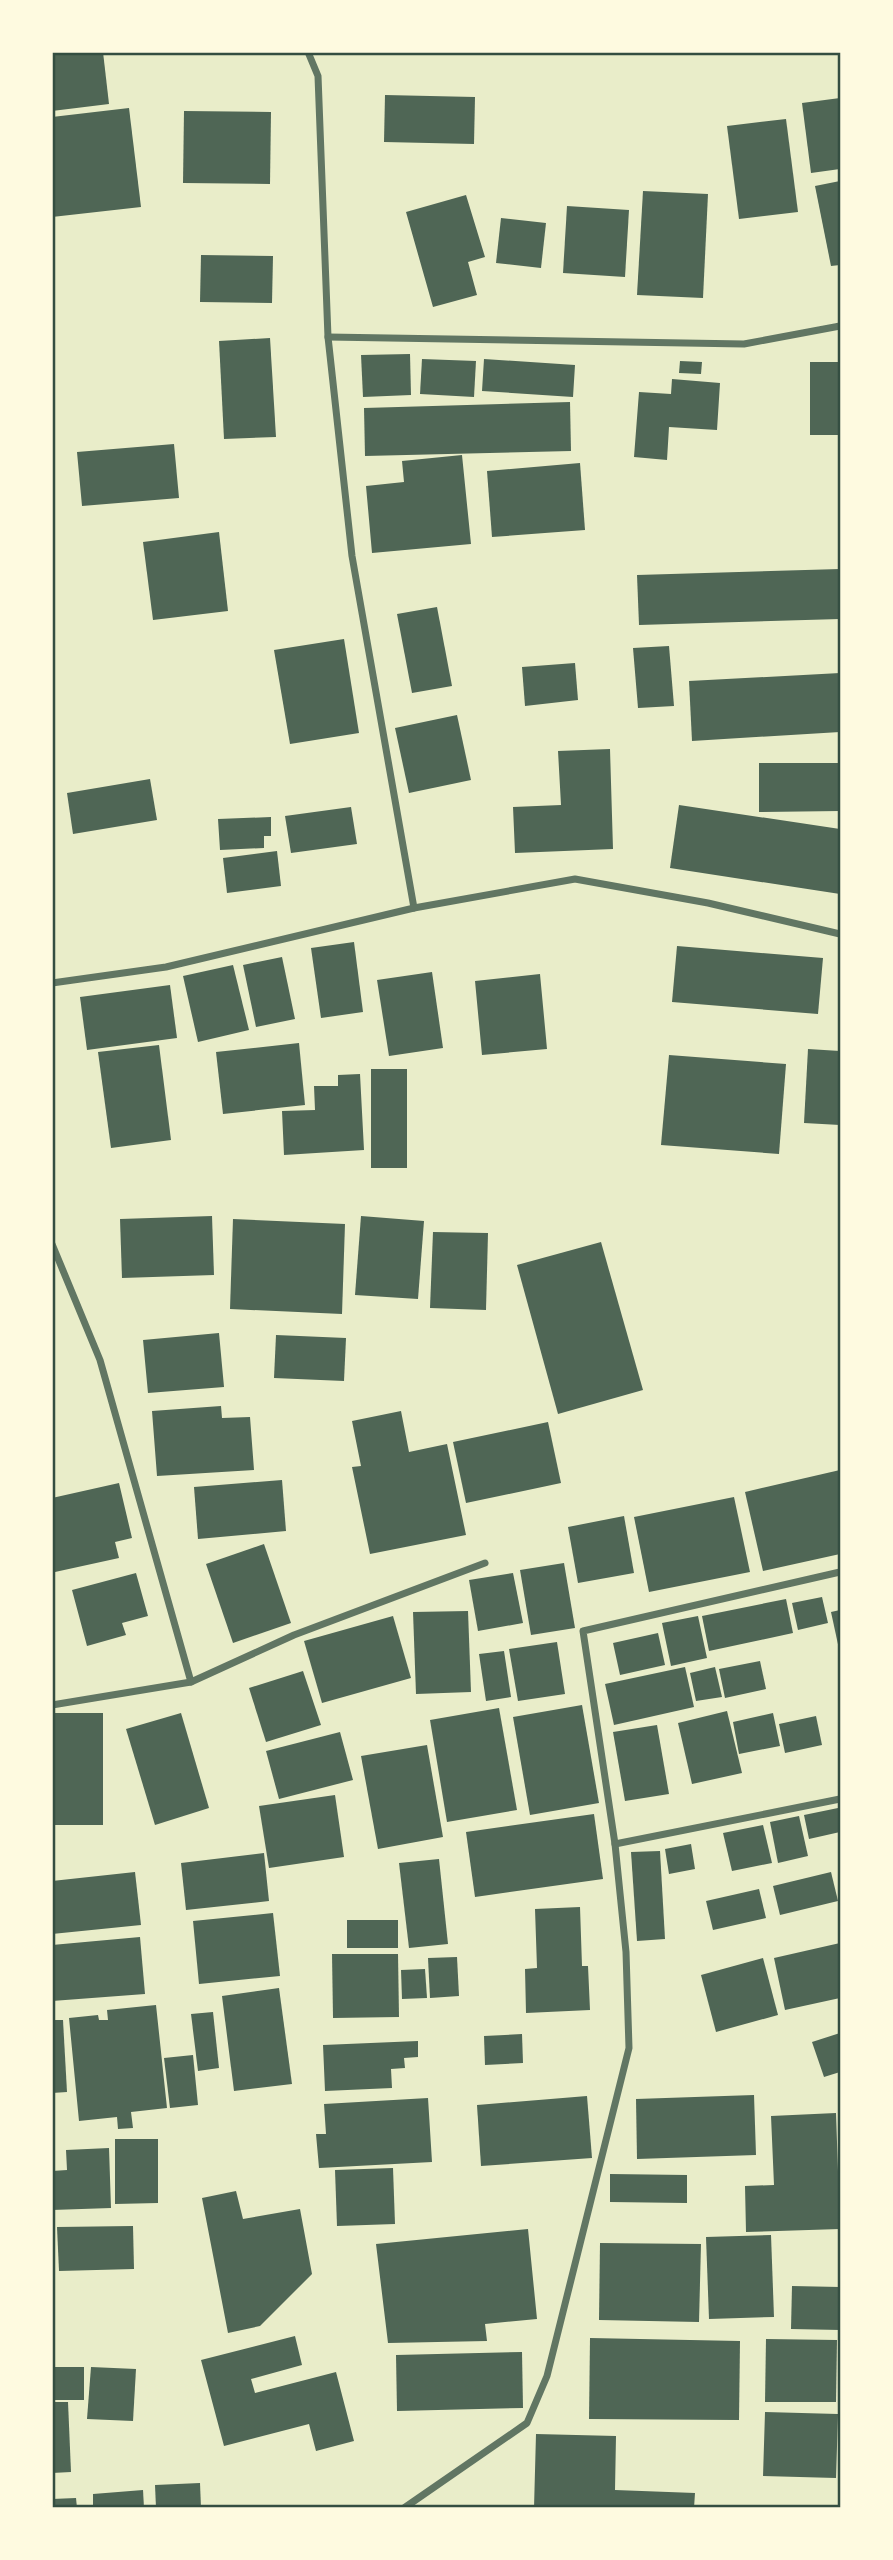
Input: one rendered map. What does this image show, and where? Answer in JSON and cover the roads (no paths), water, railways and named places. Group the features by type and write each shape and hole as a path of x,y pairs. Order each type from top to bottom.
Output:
{"street":[{"path":"308,52 318,76 328,337 352,556 414,908"},
{"path":"328,337 744,344 841,327"},
{"path":"52,983 166,967 414,908 575,879 708,903 841,934"},
{"path":"52,1244 100,1360 191,1682"},
{"path":"52,1705 191,1682 294,1635 485,1563"},
{"path":"404,2508 527,2423 547,2376 629,2048 626,1952 615,1844 583,1631 841,1572"},
{"path":"615,1844 841,1799"}]}
